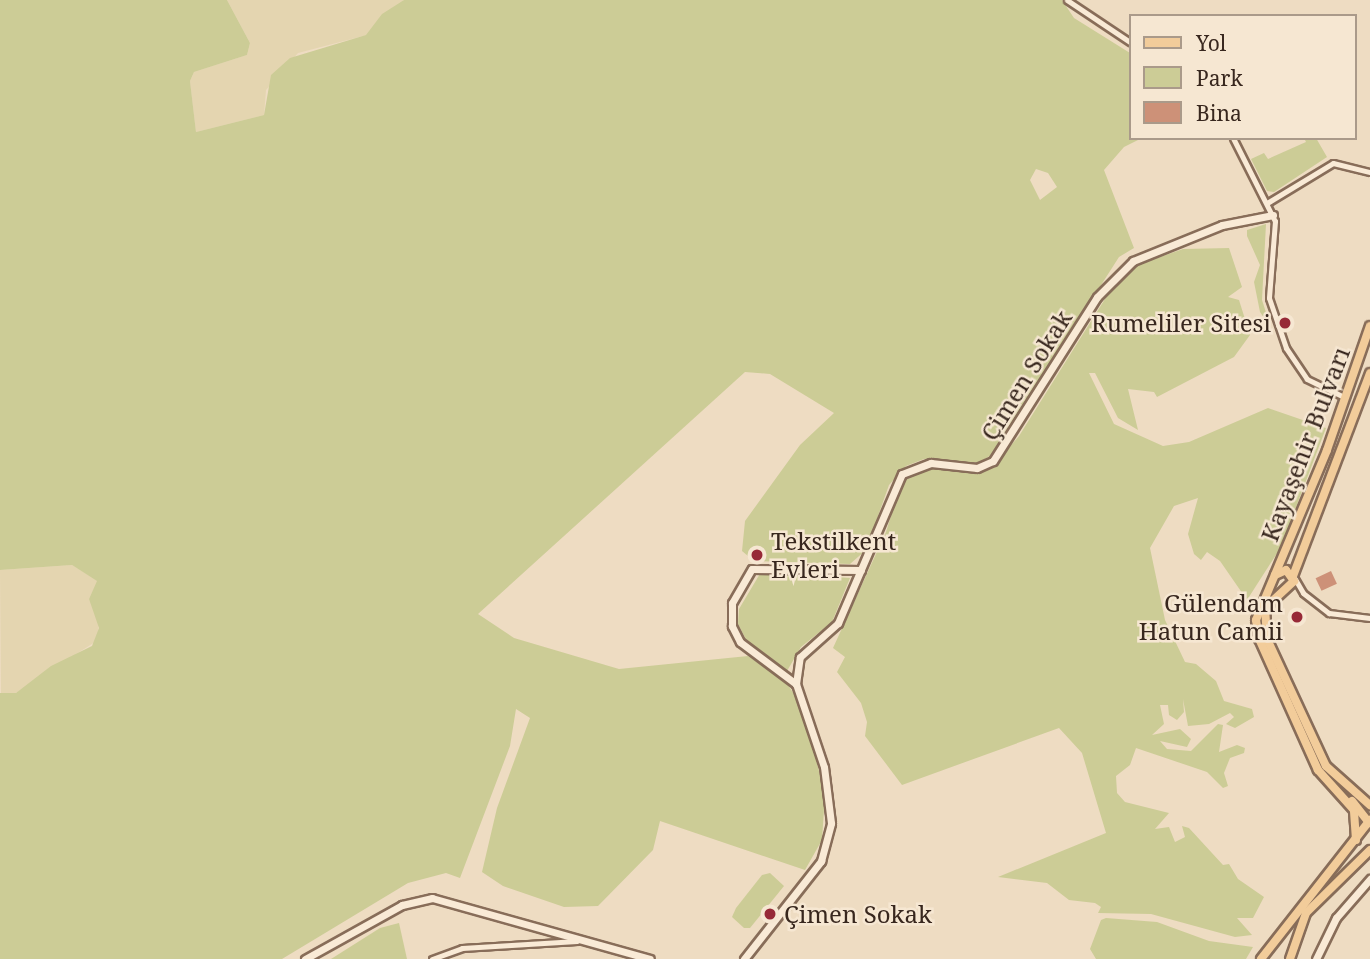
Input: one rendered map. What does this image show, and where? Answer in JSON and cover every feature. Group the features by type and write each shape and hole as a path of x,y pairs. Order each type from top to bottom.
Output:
{"main road":[{"name":"Çimen Sokak","path":"796,684 796,664 838,623 902,474 931,463 977,468 1000,455 1091,307 1122,270 1192,236 1273,215"},
{"name":"Kayaşehir Bulvarı","path":"1346,792 1318,770 1259,639 1256,609 1275,575 1370,326"},
{"name":"Kayaşehir Bulvarı","path":"1346,792 1322,759 1267,639 1265,608 1284,591 1293,577 1370,373"},
{"path":"744,959 821,861 829,837 824,767 796,684 740,642 731,615 740,581 752,569 767,567 861,570"},
{"path":"1284,591 1274,584 1275,575 1283,570 1293,577"},
{"path":"1346,792 1370,797"},
{"path":"1346,792 1370,805"},
{"path":"1261,959 1370,823 1346,792"},
{"path":"1346,792 1357,818 1356,840"},
{"path":"1290,959 1306,913 1370,850"},
{"path":"1316,959 1336,918 1370,879"},
{"path":"305,959 402,905 432,898 650,959"}],"street":[{"path":"1067,0 1128,41"},
{"path":"1234,140 1273,215 1269,298 1286,348 1307,379 1344,397"},
{"path":"1267,203 1334,162 1370,172"},
{"path":"1293,577 1303,593 1338,616 1370,618"},
{"path":"1284,591 1303,593"},
{"path":"432,959 480,945 585,940"},
{"path":"614,959 617,950"}],"shaded area":[{"path":"227,0 404,0 367,35 298,53 266,90 264,115 196,132 190,81 194,72 247,55 250,43"},
{"path":"72,565 98,581 89,599 99,617 98,640 16,693 1,695 0,570"}],"green space":[{"path":"0,0 227,0 250,43 247,55 194,72 190,81 196,132 264,115 271,75 290,58 366,35 382,14 404,0 1062,0 1074,18 1128,52 1128,140 1138,140 1124,147 1104,170 1134,248 1119,257 993,454 978,463 924,459 906,466 889,485 866,550 850,564 754,561 742,551 745,521 800,445 834,413 770,374 745,372 478,614 514,638 619,669 748,656 786,682 802,706 825,794 822,840 805,870 660,821 653,850 598,906 564,907 503,886 482,872 497,808 530,718 516,709 510,746 460,878 446,873 408,883 282,959 0,959 0,693 16,693 51,666 92,646 99,628 89,599 97,581 72,565 0,570","holes":["1036,169 1048,173 1057,187 1040,200 1030,180"]},
{"path":"1305,140 1317,140 1327,157 1274,192 1267,191 1251,159 1264,153 1268,159 1306,142"},
{"path":"1266,224 1262,300 1271,328 1260,312 1254,282 1260,265 1247,236 1247,230"},
{"path":"1229,248 1242,287 1228,297 1239,300 1250,335 1234,357 1157,397 1154,392 1128,389 1138,430 1118,418 1095,373 1089,373 1114,424 1163,446 1189,442 1268,408 1326,428 1281,547 1247,600 1220,561 1207,552 1201,560 1194,554 1188,534 1198,498 1174,506 1150,548 1165,620 1185,662 1196,664 1216,681 1224,701 1252,709 1254,717 1235,728 1226,724 1234,717 1230,713 1209,724 1188,726 1183,699 1184,712 1177,720 1169,715 1168,705 1160,705 1164,724 1152,735 1180,729 1191,739 1187,747 1160,741 1167,749 1191,751 1218,724 1223,725 1219,752 1237,745 1245,748 1244,753 1230,758 1224,773 1228,786 1223,788 1207,772 1136,748 1130,765 1116,776 1117,793 1125,802 1169,813 1155,829 1169,827 1175,842 1185,837 1182,826 1189,828 1223,865 1229,864 1238,879 1264,897 1253,918 1237,918 1252,935 1235,937 1151,914 1098,913 1101,907 1095,903 1069,900 1047,883 998,877 1106,833 1082,753 1059,728 902,785 865,736 867,722 861,703 837,672 845,657 833,648 886,532 902,480 931,467 990,469 1019,436 1115,283 1137,265 1183,249"},
{"path":"761,572 850,578 832,622 801,647 787,671 750,647 738,624 739,609"},
{"path":"770,873 784,886 750,928 744,928 732,917 736,908 762,875"},
{"path":"1106,918 1157,922 1209,941 1253,947 1246,959 1096,959 1090,949 1101,920"},
{"path":"399,923 407,959 331,959 380,928"}],"building":[{"path":"1331,571 1337,584 1322,591 1316,578"}],"place":[{"name":"Rumeliler Sitesi","path":"1285,323"},
{"name":"Tekstilkent Evleri","path":"757,555"},
{"name":"Gülendam Hatun Camii","path":"1297,617"},
{"name":"Çimen Sokak","path":"770,914"}]}
